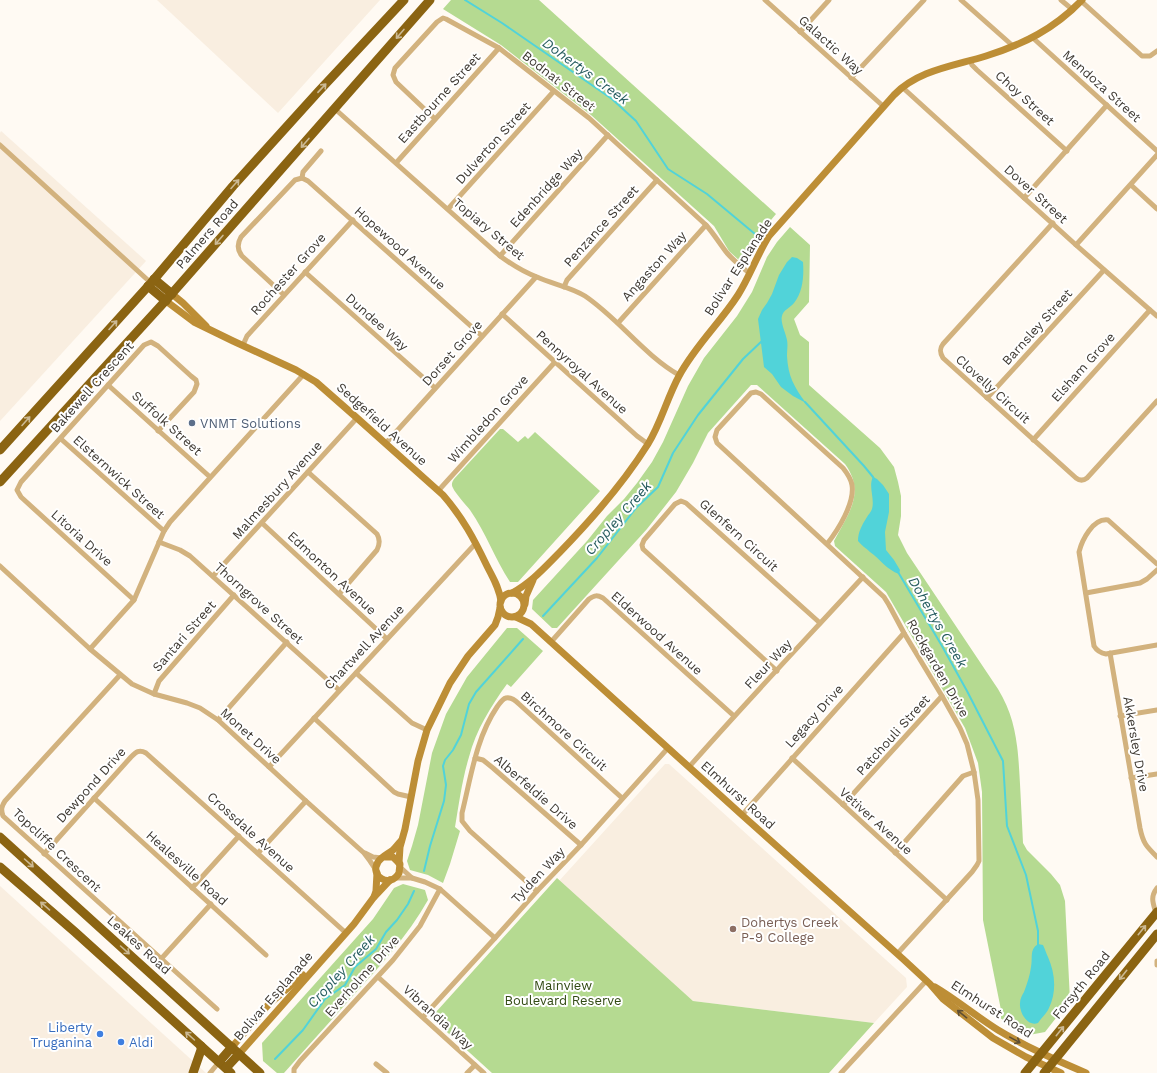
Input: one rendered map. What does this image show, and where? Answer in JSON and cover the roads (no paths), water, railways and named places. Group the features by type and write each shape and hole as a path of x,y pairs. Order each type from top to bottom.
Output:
{"highway":[{"name":"Palmers Road","path":"0,450 151,282 233,186 404,0"},
{"name":"Palmers Road","path":"0,482 166,301 428,3"},
{"path":"151,282 172,294"},
{"path":"151,282 166,301"},
{"name":"Leakes Road","path":"0,837 260,1073"},
{"path":"0,867 75,932 201,1046 224,1069 235,1050"},
{"name":"Forsyth Road","path":"1025,1073 1157,913"},
{"name":"Forsyth Road","path":"1046,1070 1157,934"},
{"path":"194,1073 201,1046"}],"street":[{"name":"Galactic Way","path":"765,0 883,106"},
{"path":"800,32 828,0"},
{"path":"851,78 924,0"},
{"path":"961,0 1013,46"},
{"path":"1061,0 1073,10"},
{"path":"1082,1 1142,56 1150,56 1157,51"},
{"name":"Bolivar Esplanade","path":"511,593 520,589 535,577 577,534 626,476 648,444 656,429 666,402 679,375 738,295 762,248 776,228 883,106 902,87 920,76 1013,46 1033,38 1055,25 1082,1"},
{"name":"Bodnat Street","path":"435,118 396,82 393,75 395,68 437,22 443,18 450,20 499,48 589,118 706,225 714,233 726,252 749,273"},
{"name":"Mendoza Street","path":"1033,38 1157,152"},
{"name":"Eastbourne Street","path":"396,162 499,48"},
{"name":"Choy Street","path":"970,60 972,65 977,70 1067,151"},
{"name":"Dover Street","path":"902,87 1076,245 1157,316"},
{"name":"Dulverton Street","path":"448,209 554,91"},
{"path":"1024,198 1107,105"},
{"name":"Topiary Street","path":"335,108 500,256 516,268 584,295 618,323 669,369 679,375"},
{"name":"Edenbridge Way","path":"500,256 608,135"},
{"path":"0,145 151,282"},
{"path":"284,295 242,256 239,252 238,242 295,180 302,178 303,172 320,151"},
{"path":"1076,245 1157,155"},
{"name":"Hopewood Avenue","path":"302,178 308,181 482,336"},
{"name":"Penzance Street","path":"564,288 567,280 658,180"},
{"path":"1130,185 1157,209"},
{"name":"Rochester Grove","path":"243,345 247,336 352,220"},
{"name":"Clovelly Circuit","path":"1053,223 940,347 943,358 1076,478 1082,480 1087,478 1157,402"},
{"name":"Angaston Way","path":"618,323 706,225"},
{"name":"Barnsley Street","path":"987,398 1104,270"},
{"name":"Dundee Way","path":"305,272 435,388"},
{"name":"Dorset Grove","path":"386,443 536,277"},
{"name":"Sedgefield Avenue","path":"172,294 211,330"},
{"name":"Sedgefield Avenue","path":"166,301 194,322 233,342 243,345 304,374 320,385 386,443 438,491 458,513 476,543 496,582 500,591 501,604"},
{"name":"Elsham Grove","path":"1033,440 1150,310"},
{"name":"Pennyroyal Avenue","path":"502,314 637,436 648,444"},
{"name":"Bakewell Crescent","path":"18,490 21,482 60,438 144,345 151,342 158,346 192,376 196,380 197,384 196,389 158,431"},
{"name":"Wimbledon Grove","path":"438,491 555,362"},
{"path":"90,649 134,600 164,531 170,522 304,374"},
{"name":"Suffolk Street","path":"108,385 210,477"},
{"name":"Rockgarden Drive","path":"827,544 836,532 851,500 852,485 850,478 843,468 764,396 756,392 751,393 717,430 715,437 719,446 884,597 942,696 967,744 974,772 978,800 979,861 974,870 897,954"},
{"name":"Malmesbury Avenue","path":"213,576 357,418"},
{"name":"Elsternwick Street","path":"60,438 164,531"},
{"path":"308,472 379,537 379,546 377,550 339,594"},
{"name":"Litoria Drive","path":"18,490 21,497 134,600"},
{"name":"Glenfern Circuit","path":"777,671 643,549 642,545 644,540 675,504 681,501 686,503 820,623"},
{"path":"1157,564 1111,522 1104,520 1096,523 1080,545 1079,552 1094,646 1099,652 1106,654 1157,645"},
{"name":"Edmonton Avenue","path":"262,523 388,639"},
{"name":"Thorngrove Street","path":"159,542 180,550 190,556 339,690"},
{"name":"Chartwell Avenue","path":"269,767 476,543"},
{"name":"Monet Drive","path":"0,566 90,649 132,684 154,694 194,705 218,720 364,853 376,872"},
{"path":"1086,593 1140,583 1157,570"},
{"name":"Bolivar Esplanade","path":"524,606 526,596 535,577"},
{"name":"Fleur Way","path":"689,767 734,716 863,577"},
{"name":"Sedgefield Avenue","path":"496,582 511,593"},
{"path":"393,879 399,873 402,839 418,761 427,730 450,683 468,656 494,626 504,596 511,593 520,596 524,606 522,612 494,626"},
{"name":"Santari Street","path":"154,694 159,681 234,596"},
{"name":"Elderwood Avenue","path":"551,642 590,599 594,596 599,596 734,716"},
{"path":"501,604 503,613 514,617"},
{"name":"Elmhurst Road","path":"524,606 531,624"},
{"name":"Elmhurst Road","path":"514,617 531,624 928,982 943,999 993,1038 1035,1061 1046,1070 1061,1073"},
{"name":"Legacy Drive","path":"742,815 904,633"},
{"path":"218,720 287,642"},
{"name":"Akkersley Drive","path":"1110,653 1140,828 1143,841 1148,849 1157,857"},
{"path":"356,673 412,723 427,730"},
{"name":"Topcliffe Crescent","path":"120,675 2,806 1,810 3,816 44,854 217,1009"},
{"name":"Patchouli Street","path":"843,805 942,696"},
{"name":"Birchmore Circuit","path":"537,891 470,831 462,821 462,813 475,758 482,736 494,712 504,699 513,699 519,704 622,798"},
{"path":"1120,716 1157,710"},
{"path":"314,718 394,792 411,797"},
{"name":"Tylden Way","path":"423,1017 668,748"},
{"name":"Dewpond Drive","path":"44,854 131,757 136,752 140,751"},
{"name":"Crossdale Avenue","path":"140,751 146,753 346,933"},
{"name":"Alberfeldie Drive","path":"475,758 483,760 489,764 581,845"},
{"name":"Vetiver Avenue","path":"792,758 947,900"},
{"path":"895,853 963,776 974,772"},
{"path":"1131,778 1157,774"},
{"name":"Healesville Road","path":"94,798 266,955"},
{"path":"258,853 306,801"},
{"path":"192,888 239,836"},
{"path":"402,839 394,849 377,862 376,872 381,879 412,878 440,889 495,938"},
{"name":"Monet Drive","path":"364,853 373,857 383,857"},
{"path":"383,857 393,857 412,878"},
{"name":"Bolivar Esplanade","path":"374,897 376,891 376,872"},
{"name":"Bolivar Esplanade","path":"235,1050 269,1004 325,955 354,924 374,897 393,879"},
{"path":"1157,888 1152,895 1152,900 1157,913"},
{"name":"Everholme Drive","path":"294,1073 294,1069 300,1061 378,977 420,926 440,889"},
{"path":"161,959 211,904"},
{"name":"Vibrandia Way","path":"378,977 484,1073"},
{"path":"841,1073 928,982"},
{"name":"Elmhurst Road","path":"928,982 998,1030 1041,1053 1086,1073"},
{"path":"376,1064 387,1073"},
{"path":"467,1073 475,1065"},
{"path":"210,1073 224,1069"}],"water":[{"path":"792,257 803,262 802,284 797,299 785,311 782,321 787,340 787,356 790,375 798,392 806,403 781,387 772,374 764,367 758,319 772,294 779,275"},
{"path":"873,477 883,485 889,494 889,512 885,532 886,550 900,570 899,574 887,567 858,541 863,523 873,505 871,484"},
{"path":"1038,944 1043,945 1050,963 1054,976 1054,989 1052,1002 1048,1010 1038,1023 1034,1024 1028,1021 1023,1015 1020,1003 1030,973 1032,952"}],"waterway":[{"name":"Dohertys Creek","path":"465,0 502,23 612,99 636,121 668,169 707,194 755,234"},
{"name":"Cropley Creek","path":"543,616 597,558 636,508 658,487 673,453 698,415 743,359 763,340"},
{"name":"Dohertys Creek","path":"805,402 864,466 874,479"},
{"name":"Dohertys Creek","path":"898,572 942,646 1003,761 1007,826 1026,875 1038,931 1038,947"},
{"name":"Cropley Creek","path":"424,871 444,801 446,785 443,766 445,760 453,750 461,735 469,704 476,692 523,639"},
{"name":"Cropley Creek","path":"275,1059 303,1030 325,999 345,985 355,967 376,949 386,932 397,920 408,904 414,891"}],"place":[{"name":"VNMT Solutions","path":"192,423"},
{"name":"Dohertys Creek P-9 College","path":"733,929"},
{"name":"Liberty Truganina","path":"100,1034"},
{"name":"Aldi","path":"121,1042"}],"park label":[{"name":"Mainview Boulevard Reserve","path":"563,992"}]}
